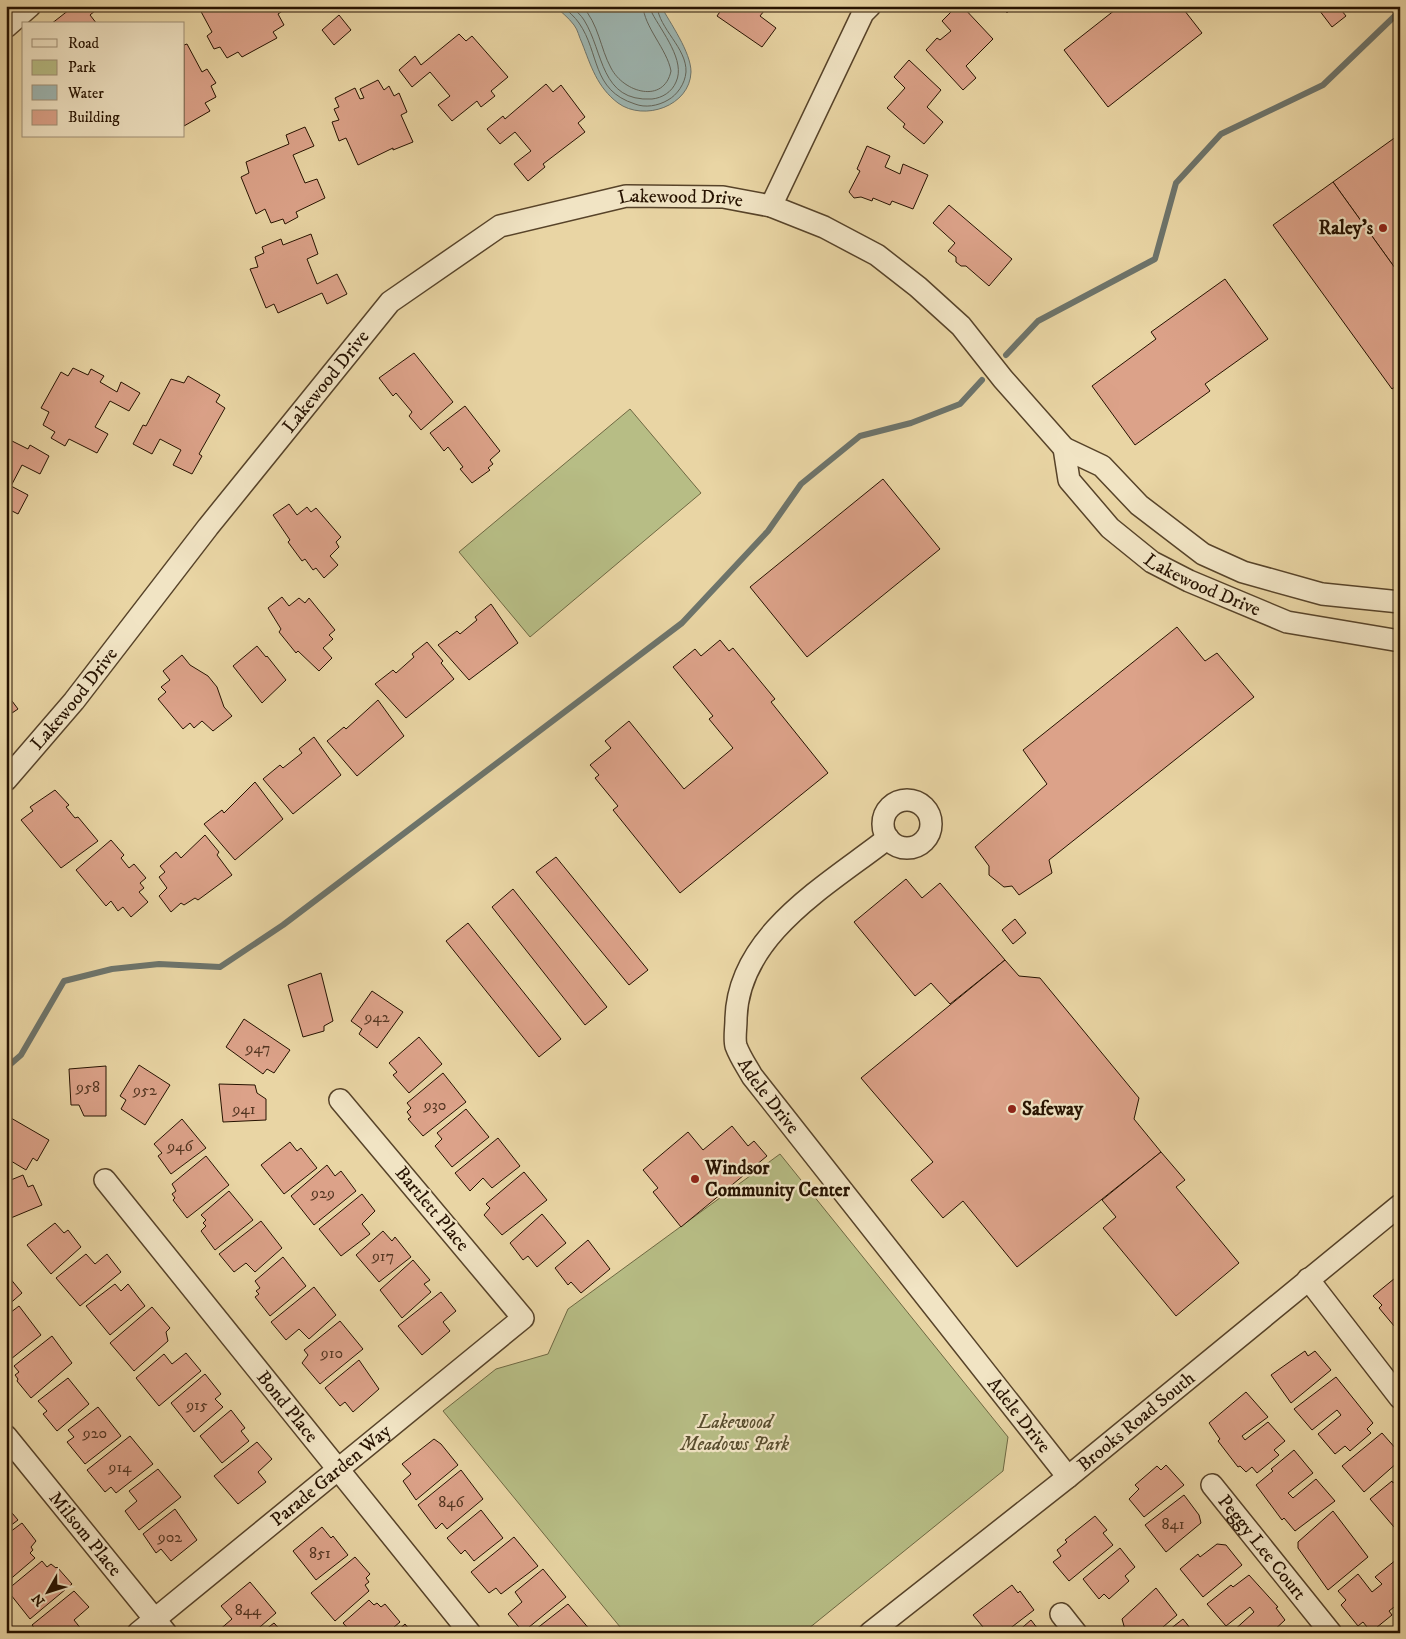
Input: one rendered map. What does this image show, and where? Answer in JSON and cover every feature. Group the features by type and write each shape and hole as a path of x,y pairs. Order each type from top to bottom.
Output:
{"street":[{"path":"6,26 30,6"},
{"name":"Lakewood Drive","path":"771,206 862,13 870,6"},
{"name":"Lakewood Drive","path":"6,780 74,700 208,527 390,302 500,226 626,196 723,198 771,206 824,227 868,250 918,287 961,326 1003,379 1064,448 1102,466 1139,505 1203,554 1243,572 1322,594 1400,602"},
{"name":"Lakewood Drive","path":"1064,448 1069,480 1110,528 1152,562 1189,581 1287,622 1400,641"},
{"name":"Adele Drive","path":"888,838 790,914 763,942 742,977 736,1012 736,1045 752,1076 1068,1477"},
{"name":"Bartlett Place","path":"340,1100 523,1318"},
{"name":"Bond Place","path":"105,1180 470,1633"},
{"name":"Brooks Road South","path":"870,1633 1068,1477 1400,1205"},
{"path":"1308,1279 1400,1398"},
{"name":"Parade Garden Way","path":"138,1633 160,1626 338,1469 523,1318"},
{"name":"Milsom Place","path":"6,1436 160,1626"},
{"name":"Peggy Lee Court","path":"1212,1485 1331,1633"},
{"path":"1061,1614 1076,1633"}],"green space":[{"path":"630,409 701,493 530,637 459,552"},
{"name":"Lakewood Meadows Park","path":"780,1154 1008,1437 1003,1471 803,1633 625,1633 443,1411 496,1369 548,1354 568,1309"}],"water":[{"path":"555,6 661,6 684,47 690,64 689,84 683,94 674,102 652,111 629,109 618,103 605,90 596,76 575,27"}],"building":[{"path":"74,6 101,6 90,15 95,22 54,22"},
{"path":"198,6 222,6 224,11 233,6 282,6 284,10 278,14 284,25 273,32 277,38 242,57 238,52 227,58 220,47 214,49 207,36 212,32"},
{"path":"724,6 768,6 760,16 776,28 762,47 717,16"},
{"path":"957,6 962,6 993,39 966,66 976,78 963,90 926,50 937,38 940,40 951,31 942,21"},
{"path":"1000,6 1014,6 1007,13"},
{"path":"1120,6 1181,6 1202,33 1108,107 1064,50"},
{"path":"1316,6 1338,6 1346,16 1332,27"},
{"path":"339,15 351,30 334,45 322,30"},
{"path":"459,34 466,41 472,36 508,77 491,91 495,96 481,107 477,101 452,121 438,105 450,96 430,72 412,87 399,70 415,56 421,65"},
{"path":"187,44 202,72 207,69 216,83 211,86 216,97 205,103 210,111 185,125 185,45"},
{"path":"909,60 941,90 927,107 943,122 924,144 903,127 905,124 887,108 905,88 894,77"},
{"path":"378,80 384,90 389,86 394,96 399,93 407,112 401,115 413,142 393,150 393,148 358,165 346,138 339,141 332,122 339,120 334,109 339,107 335,98 355,88 360,99 364,98 360,89"},
{"path":"546,84 553,92 561,85 585,117 578,123 585,132 543,164 545,167 528,181 514,164 531,151 515,132 500,144 487,129 503,116 505,119"},
{"path":"305,127 314,146 293,155 305,183 317,179 325,198 296,212 298,217 285,224 283,219 271,223 265,209 256,214 241,177 249,173 246,162 289,144 286,135"},
{"name":"Raley's","path":"1400,134 1400,275 1333,182"},
{"path":"867,146 890,156 885,167 900,174 903,164 928,175 913,209 892,201 890,205 873,198 872,201 861,197 854,198 849,192 860,171 857,169"},
{"path":"1333,182 1400,275 1400,383 1392,389 1273,225"},
{"path":"949,205 1012,259 989,286 966,266 961,266 956,262 956,257 948,251 955,243 933,223"},
{"path":"311,234 318,254 307,259 317,284 337,274 347,294 327,304 322,293 278,313 274,304 266,308 250,269 258,267 255,257 264,253 262,247 281,239 283,245"},
{"path":"1225,279 1268,339 1205,384 1210,391 1135,445 1092,386 1156,339 1151,332"},
{"path":"414,353 453,402 421,430 409,416 412,412 396,393 393,396 379,378"},
{"path":"73,368 88,375 91,369 104,376 100,382 117,392 121,382 140,393 129,411 110,401 95,427 108,434 97,453 69,439 65,446 51,438 55,432 43,425 49,412 41,408 61,372 68,376"},
{"path":"188,376 220,395 216,402 225,408 199,454 202,456 192,474 173,465 181,450 160,439 152,454 133,444 143,425 146,426 171,379 184,383"},
{"path":"465,406 500,451 490,460 493,464 488,468 490,470 472,483 460,469 463,467 448,447 444,451 430,433"},
{"path":"6,438 28,449 30,445 49,456 40,474 22,465 11,486 28,495 18,514 6,508"},
{"path":"883,479 940,549 807,657 750,587"},
{"path":"289,504 297,515 307,507 311,512 316,508 341,537 336,542 339,547 330,556 338,565 324,578 316,568 313,570 305,559 302,561 288,542 290,540 273,515"},
{"path":"282,597 289,606 299,598 305,603 309,598 335,630 329,635 333,639 323,648 332,658 319,671 298,651 296,653 279,632 281,629 268,608"},
{"path":"491,604 518,643 469,680 438,645 457,631 460,634 477,620 475,617"},
{"path":"1177,627 1205,661 1217,653 1254,697 1049,860 1052,873 1019,895 1012,886 1004,887 989,875 989,866 975,847 1047,784 1023,750"},
{"path":"720,640 729,651 733,648 775,699 771,702 828,773 680,893 613,810 618,806 595,778 599,775 590,765 611,748 605,741 629,721 684,789 733,748 709,719 713,716 673,667 695,649 701,656"},
{"path":"427,642 443,661 441,663 454,679 406,718 375,684 393,670 396,673 414,657 412,654"},
{"path":"257,646 286,680 262,703 233,666"},
{"path":"182,655 190,665 208,676 217,687 224,707 232,716 213,731 202,721 194,728 190,723 183,729 158,699 166,692 161,687 170,680 163,671"},
{"path":"6,693 18,709 6,717"},
{"path":"378,700 404,736 357,776 327,741 344,727 346,729"},
{"path":"314,737 341,775 293,814 263,779 280,765 283,768 302,753 299,749"},
{"path":"255,782 283,819 235,860 204,824 222,810 224,813"},
{"path":"55,790 69,805 66,807 75,818 78,817 98,841 61,868 21,820 33,811 30,807"},
{"path":"205,835 219,852 217,855 232,875 198,900 195,898 184,905 181,903 171,912 159,896 167,888 159,877 165,872 160,866 176,852 181,858"},
{"path":"111,840 124,855 121,858 129,868 134,864 146,878 140,883 144,888 139,892 148,902 131,917 123,907 118,911 111,901 106,906 76,870"},
{"path":"556,857 648,970 629,985 536,872"},
{"path":"906,879 922,898 940,883 1005,960 950,1004 931,983 915,996 854,922"},
{"path":"513,889 607,1007 585,1025 492,907"},
{"path":"1015,919 1026,933 1013,944 1002,930"},
{"path":"468,923 561,1039 539,1057 446,941"},
{"name":"Safeway","path":"1005,960 1019,976 1040,978 1139,1098 1134,1119 1161,1152 1017,1267 963,1201 943,1218 911,1180 933,1162 861,1078"},
{"path":"321,973 333,1021 324,1026 324,1031 303,1037 288,985"},
{"path":"372,991 403,1012 377,1048 359,1034 362,1029 351,1021"},
{"path":"244,1019 290,1050 274,1073 267,1069 263,1074 226,1047"},
{"path":"419,1037 442,1064 409,1093 393,1075 397,1072 389,1063"},
{"path":"139,1065 170,1085 145,1125 121,1109 126,1100 120,1096"},
{"path":"106,1066 106,1116 84,1116 79,1105 71,1105 69,1069"},
{"path":"443,1073 466,1102 423,1136 408,1119 411,1117 407,1112 411,1108 407,1103"},
{"path":"219,1084 255,1085 257,1093 266,1099 266,1120 223,1122"},
{"path":"466,1109 489,1137 452,1167 435,1146 442,1139 437,1133"},
{"path":"11,1118 49,1140 37,1161 33,1158 26,1170 6,1158 6,1127"},
{"path":"182,1119 206,1148 171,1174 158,1156 162,1153 154,1144"},
{"name":"Windsor Community Center","path":"732,1126 748,1146 754,1141 767,1156 681,1227 653,1192 658,1188 643,1170 688,1132 703,1150"},
{"path":"498,1138 520,1166 492,1188 483,1178 470,1191 455,1173"},
{"path":"290,1142 297,1151 301,1148 317,1168 284,1194 261,1165"},
{"path":"1161,1152 1185,1180 1176,1187 1239,1263 1176,1316 1103,1228 1116,1217 1102,1200"},
{"path":"206,1156 229,1185 187,1218 173,1200 175,1198 172,1194 176,1191 172,1184"},
{"path":"327,1165 335,1176 341,1171 356,1191 314,1225 291,1196"},
{"path":"524,1172 547,1200 502,1235 484,1215 490,1208 486,1204"},
{"path":"23,1175 28,1187 33,1185 42,1205 6,1220 6,1182"},
{"path":"229,1191 253,1220 215,1250 201,1231 206,1226 203,1223 206,1220 201,1215"},
{"path":"362,1194 375,1211 362,1224 370,1234 341,1256 319,1229"},
{"path":"542,1214 566,1243 537,1267 528,1256 523,1260 510,1243"},
{"path":"261,1221 282,1248 255,1272 246,1263 234,1272 219,1254"},
{"path":"55,1223 64,1233 68,1230 81,1247 51,1274 27,1245"},
{"path":"383,1231 392,1241 395,1237 411,1257 379,1282 356,1255"},
{"path":"588,1240 610,1269 581,1293 571,1282 568,1285 555,1268"},
{"path":"86,1254 95,1264 107,1254 121,1272 80,1306 56,1278"},
{"path":"283,1257 306,1286 270,1316 255,1297 259,1294 256,1291 260,1288 255,1281"},
{"path":"413,1260 430,1280 424,1284 431,1292 402,1318 380,1290"},
{"path":"1400,1274 1400,1333 1379,1308 1382,1305 1373,1296"},
{"path":"6,1277 9,1277 22,1293 6,1307"},
{"path":"115,1284 121,1291 128,1284 145,1306 110,1335 86,1306"},
{"path":"314,1287 336,1315 309,1339 299,1329 286,1340 271,1322"},
{"path":"441,1292 456,1311 443,1322 450,1331 422,1355 398,1326"},
{"path":"19,1306 41,1335 6,1363 6,1316"},
{"path":"152,1307 170,1328 166,1332 168,1341 134,1371 110,1343"},
{"path":"340,1321 363,1349 320,1384 302,1363 308,1355 304,1350"},
{"path":"52,1336 72,1363 31,1398 17,1381 18,1379 15,1375 19,1372 14,1366"},
{"path":"1305,1351 1308,1356 1315,1351 1331,1370 1291,1403 1271,1375"},
{"path":"186,1353 201,1371 159,1406 136,1378 164,1354 172,1364"},
{"path":"359,1360 379,1389 353,1412 345,1402 340,1406 325,1388"},
{"path":"205,1374 221,1394 215,1399 223,1407 194,1432 171,1403"},
{"path":"1336,1377 1373,1423 1367,1429 1371,1433 1350,1451 1345,1446 1335,1454 1318,1434 1341,1415 1337,1410 1312,1430 1294,1409"},
{"path":"68,1378 89,1404 57,1431 43,1414 47,1411 38,1401"},
{"path":"1246,1392 1268,1417 1242,1436 1245,1440 1268,1422 1285,1441 1274,1450 1279,1455 1257,1473 1252,1467 1246,1472 1240,1466 1238,1467 1218,1441 1220,1439 1209,1423"},
{"path":"98,1407 121,1436 85,1464 67,1442 74,1437 68,1430"},
{"path":"231,1410 245,1428 241,1431 249,1441 222,1463 200,1436"},
{"path":"1382,1433 1397,1450 1395,1453 1398,1462 1364,1492 1342,1466"},
{"path":"130,1436 153,1464 116,1493 111,1487 105,1492 87,1470"},
{"path":"434,1439 441,1444 458,1465 416,1500 403,1481 411,1474 402,1464"},
{"path":"257,1442 272,1459 258,1472 266,1482 238,1504 214,1476"},
{"path":"1294,1450 1313,1473 1288,1493 1293,1498 1316,1479 1335,1501 1295,1531 1284,1518 1282,1520 1256,1485 1273,1471 1271,1469"},
{"path":"1166,1465 1184,1485 1144,1517 1129,1499 1139,1489 1135,1485 1157,1466 1161,1470"},
{"path":"158,1469 181,1497 139,1530 125,1511 137,1501 129,1491"},
{"path":"461,1470 483,1499 447,1529 442,1523 436,1529 418,1505"},
{"path":"1400,1478 1400,1534 1370,1499 1392,1481 1393,1483"},
{"path":"1184,1495 1199,1515 1201,1523 1166,1552 1145,1525"},
{"path":"6,1506 18,1520 6,1529"},
{"path":"175,1509 197,1540 171,1561 161,1549 156,1553 143,1534"},
{"path":"481,1510 503,1538 474,1561 465,1550 461,1554 447,1538"},
{"path":"1333,1511 1368,1557 1328,1590 1298,1548 1298,1542"},
{"path":"1095,1516 1107,1530 1103,1533 1113,1545 1069,1581 1053,1562 1061,1556 1057,1550 1067,1542 1065,1540"},
{"path":"22,1523 36,1541 31,1547 33,1550 30,1553 35,1558 7,1582 6,1535"},
{"path":"322,1527 331,1538 333,1536 348,1555 316,1580 293,1551"},
{"path":"514,1537 538,1566 501,1594 496,1588 489,1593 471,1572"},
{"path":"1217,1544 1226,1545 1242,1565 1203,1597 1180,1569 1198,1554 1200,1557"},
{"path":"1120,1548 1135,1567 1125,1576 1129,1581 1109,1599 1104,1594 1099,1599 1083,1579"},
{"path":"355,1557 370,1574 366,1578 369,1582 365,1585 369,1591 335,1621 311,1593"},
{"path":"1397,1559 1400,1563 1400,1606 1398,1604 1389,1611 1392,1615 1371,1632 1363,1622 1358,1626 1341,1605 1346,1600 1338,1591 1358,1574 1372,1592 1382,1584 1375,1577"},
{"path":"42,1561 47,1567 51,1564 57,1567 72,1584 30,1619 7,1590"},
{"path":"543,1569 566,1597 523,1632 508,1614 522,1602 515,1592"},
{"path":"1249,1575 1278,1607 1276,1608 1285,1620 1271,1633 1231,1633 1254,1612 1250,1607 1226,1626 1207,1604 1231,1585 1233,1587"},
{"path":"250,1582 276,1613 253,1633 220,1633 218,1631 232,1619 221,1606"},
{"path":"1012,1585 1018,1593 1020,1591 1034,1610 1004,1633 988,1633 973,1615"},
{"path":"1156,1588 1177,1615 1156,1633 1126,1633 1122,1619"},
{"path":"74,1591 89,1607 74,1620 82,1630 78,1633 38,1633 32,1625"},
{"path":"369,1600 374,1605 377,1603 381,1607 385,1604 400,1622 387,1633 352,1633 343,1623"},
{"path":"568,1604 591,1631 588,1633 531,1633"},
{"path":"1183,1619 1194,1633 1165,1633"},
{"path":"1031,1620 1041,1633 1016,1633"},
{"path":"274,1623 283,1633 261,1633"},
{"path":"405,1624 412,1633 395,1633"}],"waterway":[{"path":"1006,355 1038,321 1155,259 1176,183 1221,134 1323,85 1400,11"},
{"path":"6,1068 21,1055 64,981 112,969 159,964 220,967 283,925 682,623 768,531 801,484 860,436 911,423 960,404 982,380"}],"place":[{"name":"Raley's","path":"1383,228"},
{"name":"Safeway","path":"1012,1109"},
{"name":"Windsor Community Center","path":"695,1179"}]}
